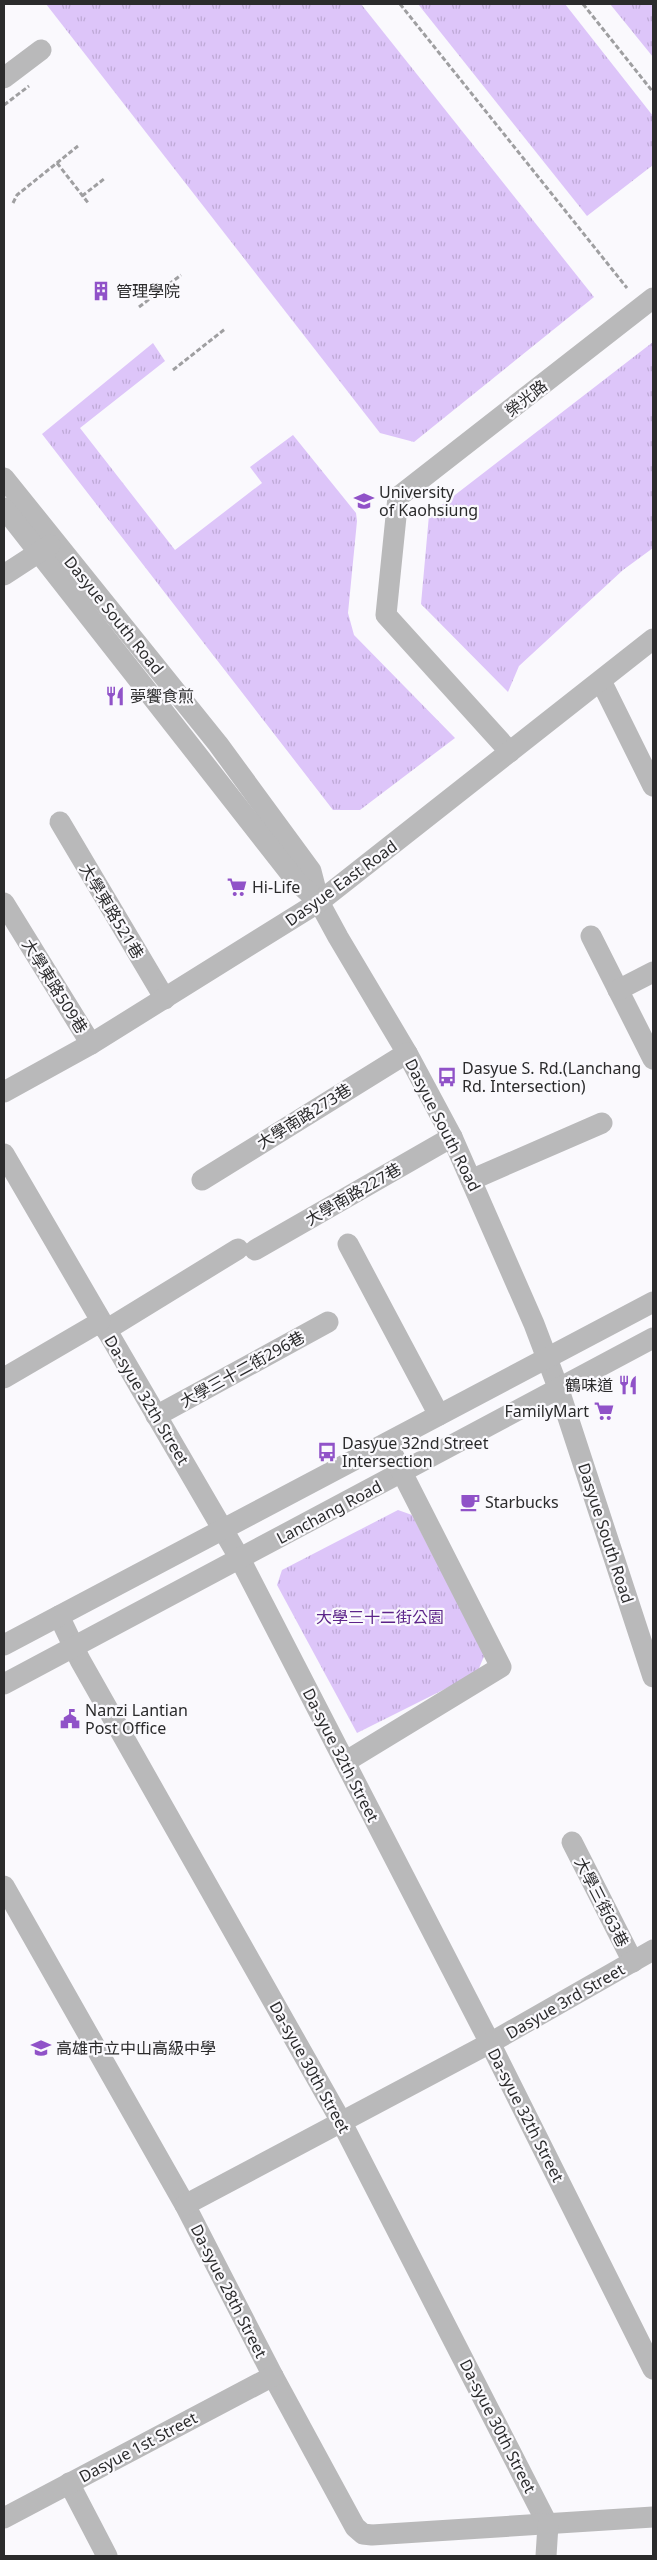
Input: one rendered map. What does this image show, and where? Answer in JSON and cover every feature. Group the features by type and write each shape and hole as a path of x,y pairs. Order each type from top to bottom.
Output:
{"street":[{"path":"4,78 41,50"},
{"name":"榮光路","path":"510,752 386,615 398,498 653,298"},
{"name":"Dasyue South Road","path":"4,478 47,547"},
{"name":"Dasyue South Road","path":"4,508 47,547 218,744 311,871 319,902 407,1053 472,1180 559,1390 653,1677"},
{"path":"4,575 47,547"},
{"name":"Dasyue East Road","path":"4,1092 91,1044 319,902 653,639"},
{"path":"601,681 653,786"},
{"name":"大學東路521巷","path":"60,822 165,999"},
{"name":"大學東路509巷","path":"4,903 91,1044"},
{"path":"591,936 653,1059"},
{"path":"618,990 653,972"},
{"name":"大學南路273巷","path":"202,1180 407,1053"},
{"path":"472,1180 602,1123"},
{"name":"大學南路227巷","path":"4,1378 452,1138"},
{"name":"Da-syue 32th Street","path":"4,1154 103,1326 224,1529 490,2043 653,2369"},
{"path":"348,1244 439,1415"},
{"name":"Lanchang Road","path":"4,1645 653,1302"},
{"name":"大學三十二街296巷","path":"156,1416 328,1322"},
{"name":"Lanchang Road","path":"4,1684 559,1390 653,1338"},
{"path":"345,1762 501,1667 387,1443"},
{"name":"Da-syue 30th Street","path":"59,1616 74,1648 342,2123 548,2525"},
{"name":"大學三街63巷","path":"572,1842 632,1962"},
{"name":"Da-syue 28th Street","path":"4,1886 185,2205 273,2376 356,2527 363,2534 548,2525"},
{"name":"Dasyue 3rd Street","path":"185,2205 490,2043 653,1950"},
{"name":"Dasyue 1st Street","path":"4,2518 273,2376"},
{"path":"69,2484 107,2556"},
{"path":"546,2556 548,2525 653,2517"}],"path":[{"path":"400,4 627,288"},
{"path":"583,4 653,92"},
{"path":"4,105 30,86"},
{"path":"13,203 17,195 78,146"},
{"path":"57,163 89,204"},
{"path":"82,196 104,179"},
{"path":"139,308 181,275"},
{"path":"173,370 225,329"}],"green space":[{"path":"46,4 361,4 594,297 414,442 380,433"},
{"path":"418,4 565,4 653,116 653,165 587,216"},
{"path":"610,4 653,4 653,57"},
{"path":"653,342 653,548 623,570 519,666 508,692 421,604 429,515"},
{"path":"153,343 165,361 80,428 175,550 262,483 250,467 293,435 356,513 357,521 348,613 354,635 455,738 360,810 333,810 42,434"},
{"name":"大學三十二街公園","path":"398,1510 412,1515 485,1654 477,1673 357,1733 277,1585 282,1570"}],"place":[{"name":"管理學院","path":"101,291"},
{"name":"University of Kaohsiung","path":"364,501"},
{"name":"夢饗食煎","path":"115,696"},
{"name":"Hi-Life","path":"237,887"},
{"name":"Dasyue S. Rd.(Lanchang Rd. Intersection)","path":"447,1077"},
{"name":"鶴味道","path":"628,1385"},
{"name":"FamilyMart","path":"604,1411"},
{"name":"Dasyue 32nd Street Intersection","path":"327,1452"},
{"name":"Starbucks","path":"470,1502"},
{"name":"Nanzi Lantian Post Office","path":"70,1719"},
{"name":"高雄市立中山高級中學","path":"41,2048"}]}
